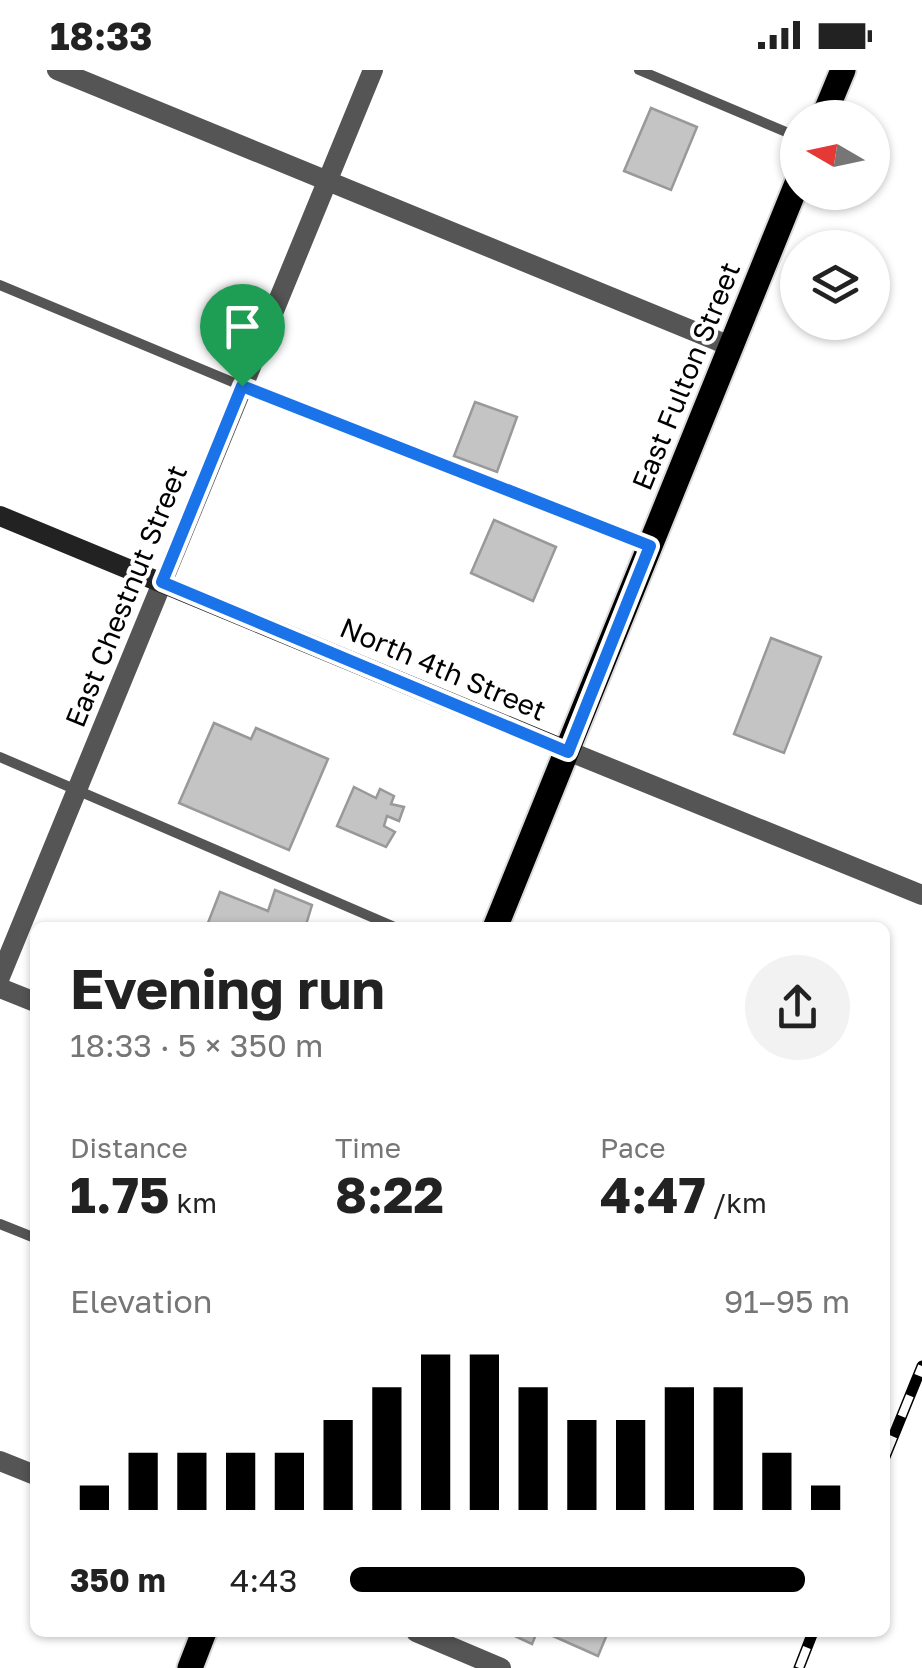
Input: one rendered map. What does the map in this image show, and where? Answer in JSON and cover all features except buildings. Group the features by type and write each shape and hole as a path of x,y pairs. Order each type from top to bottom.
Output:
{"main road":[{"path":"831,100 843,70"},
{"name":"East Fulton Street","path":"497,922 786,210"},
{"name":"North 4th Street","path":"0,516 568,752"},
{"path":"190,1668 202,1637"}],"street":[{"path":"57,70 730,346"},
{"name":"East Chestnut Street","path":"0,977 372,70"},
{"name":"North 4th Street","path":"568,752 922,894"},
{"path":"0,988 30,1000"},
{"path":"0,1461 30,1473"},
{"path":"428,1637 502,1668"}],"lane":[{"path":"639,70 780,129"},
{"path":"0,285 242,386 650,546"},
{"path":"0,757 383,922"},
{"path":"0,1224 30,1236"}],"railway":[{"path":"890,1445 922,1366"},
{"path":"799,1668 811,1637"}],"route":[{"path":"242,386 650,546 568,752 162,582 242,386"}]}
